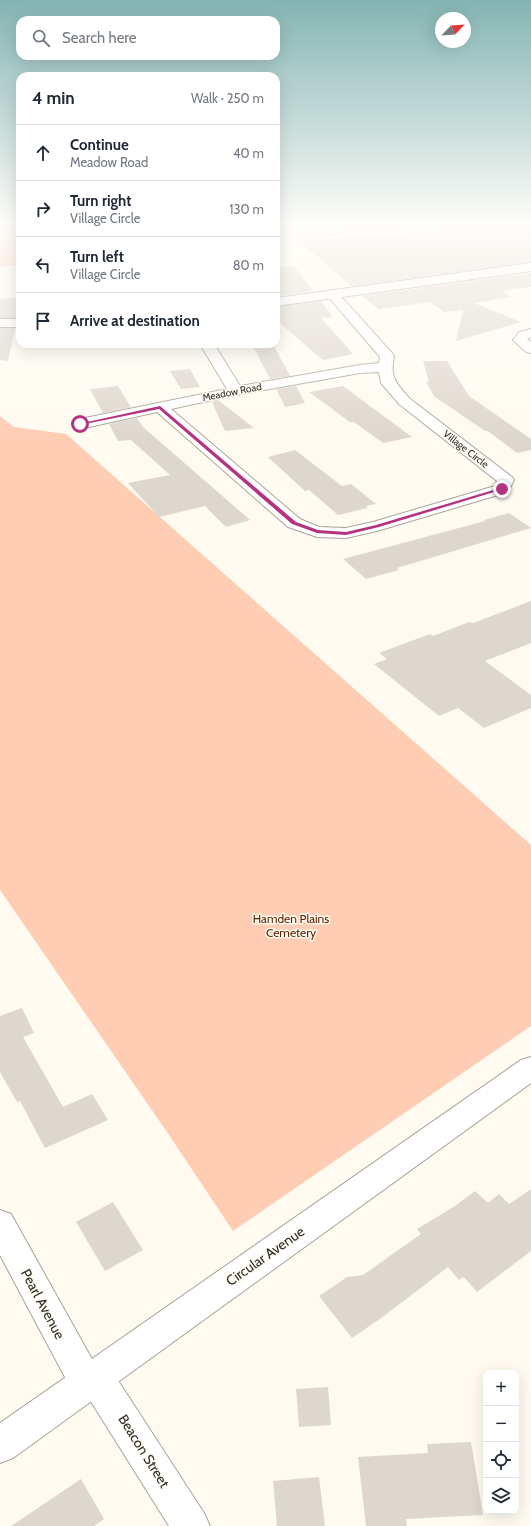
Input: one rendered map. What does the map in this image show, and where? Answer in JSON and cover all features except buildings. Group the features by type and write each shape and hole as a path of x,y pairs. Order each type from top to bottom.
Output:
{"street":[{"path":"280,301 310,297"},
{"name":"Village Circle","path":"160,407 294,523 317,532 346,533 502,489 506,480 404,402 388,383 385,368 387,356 335,297"},
{"path":"0,323 16,323"},
{"path":"531,333 524,335 520,340 531,349"},
{"path":"209,348 236,391"},
{"name":"Meadow Road","path":"80,424 236,391 360,369 385,368"},
{"name":"Circular Avenue","path":"0,1445 531,1068"},
{"name":"Pearl Avenue","path":"0,1224 91,1380"},
{"name":"Beacon Street","path":"91,1380 191,1526"}],"green space":[{"name":"Hamden Plains Cemetery","path":"0,416 14,427 66,434 531,845 531,1026 233,1231 169,1135 0,890"}],"route":[{"path":"80,424 160,407 294,523 317,532 346,533 377,526 502,489"}]}
